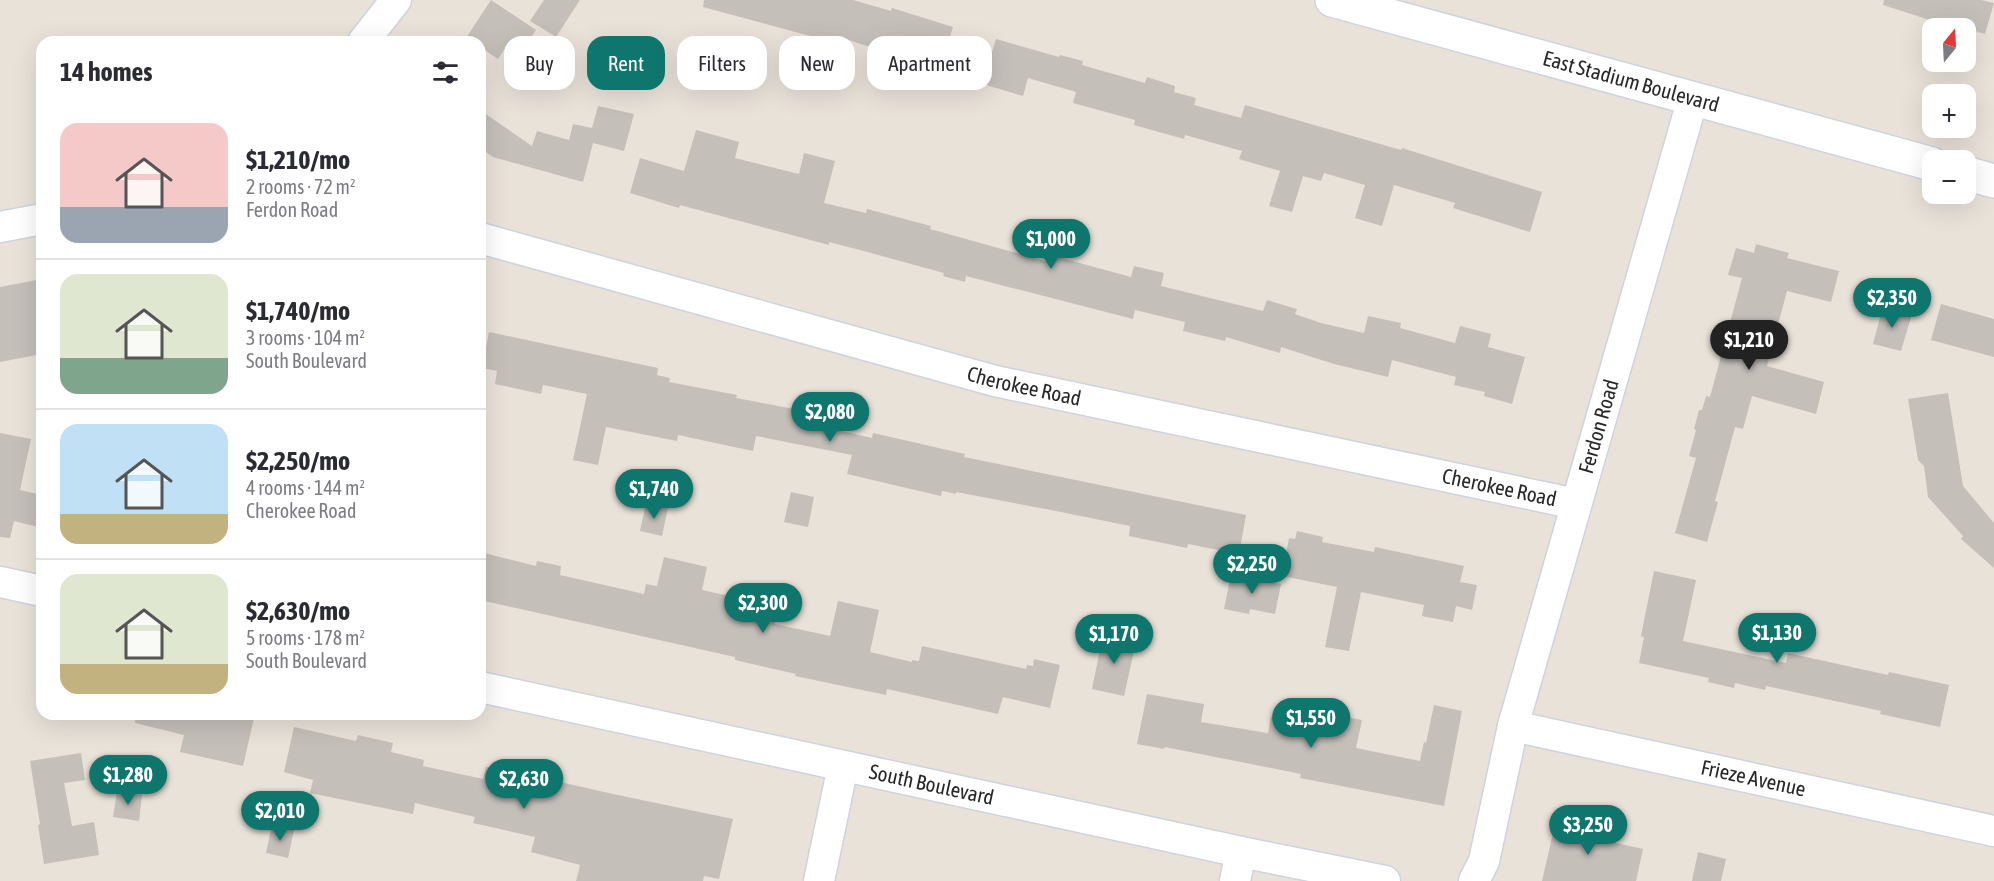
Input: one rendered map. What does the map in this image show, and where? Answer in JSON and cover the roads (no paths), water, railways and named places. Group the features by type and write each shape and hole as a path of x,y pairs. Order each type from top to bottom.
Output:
{"main road":[{"name":"East Stadium Boulevard","path":"1332,0 1922,161"},
{"path":"1976,176 1994,181"}],"street":[{"path":"368,36 396,0"},
{"name":"Ferdon Road","path":"1479,871 1513,726 1693,98"},
{"path":"0,227 36,220"},
{"name":"Cherokee Road","path":"486,240 995,381 1576,504"},
{"path":"0,582 36,590"},
{"name":"South Boulevard","path":"486,688 1240,852 1385,881"},
{"name":"Frieze Avenue","path":"1513,726 1994,831"},
{"path":"819,881 843,766"},
{"path":"1235,881 1240,852"}]}
